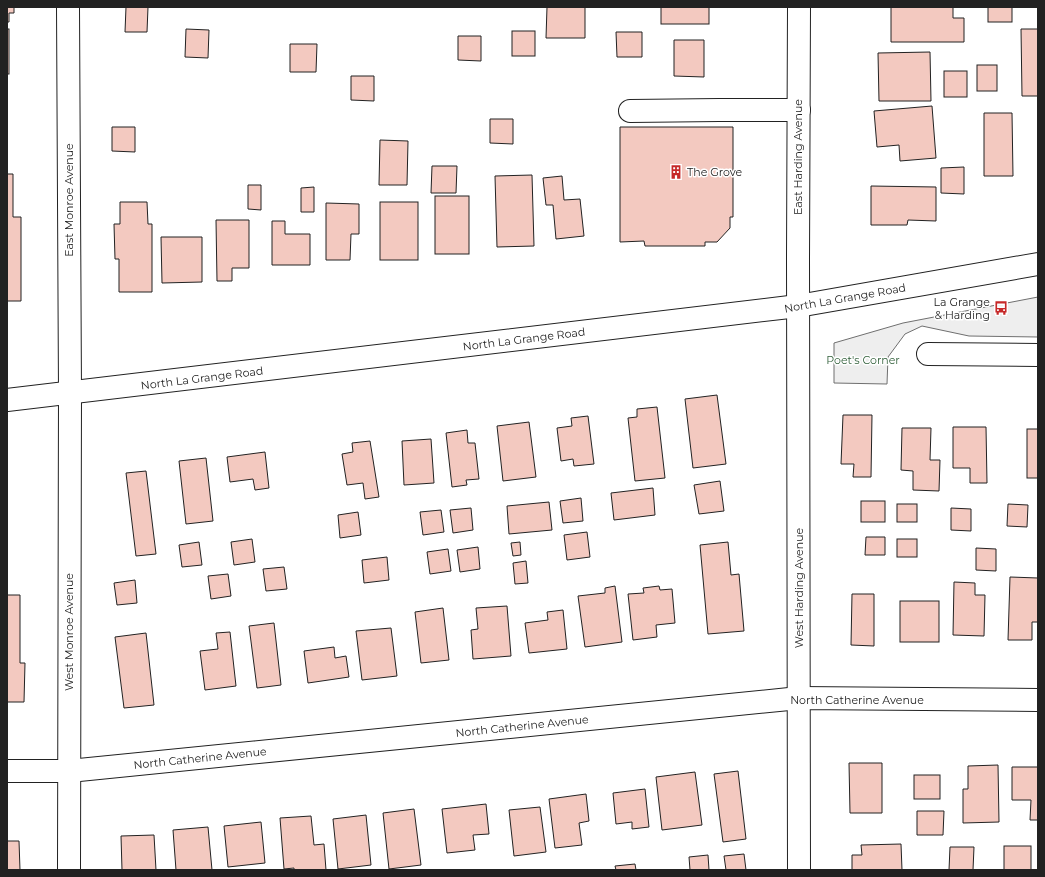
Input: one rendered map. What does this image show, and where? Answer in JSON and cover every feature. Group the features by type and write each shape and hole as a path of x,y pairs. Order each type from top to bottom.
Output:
{"street":[{"name":"East Monroe Avenue","path":"68,7 70,393"},
{"name":"East Harding Avenue","path":"798,306 800,7"},
{"path":"630,111 799,110"},
{"name":"North La Grange Road","path":"7,400 798,306 1038,264"},
{"name":"West Harding Avenue","path":"798,306 799,870"},
{"path":"928,354 1038,355"},
{"name":"West Monroe Avenue","path":"69,870 70,393"},
{"name":"North Catherine Avenue","path":"7,771 69,771 799,698 1038,700"}],"green space":[{"name":"Poet's Corner","path":"1038,297 1038,337 969,336 922,326 905,334 888,357 887,384 834,383 834,343 903,323"}],"building":[{"path":"7,7 14,7 14,13 9,13 9,22 7,22"},
{"path":"126,7 148,7 147,32 125,32"},
{"path":"547,7 585,7 585,38 546,38"},
{"path":"661,7 709,7 709,24 661,24"},
{"path":"891,7 953,7 953,18 964,18 964,42 891,42"},
{"path":"988,7 1012,7 1012,22 988,22"},
{"path":"7,29 9,29 9,74 7,74"},
{"path":"186,29 209,30 208,58 185,57"},
{"path":"1021,29 1038,29 1038,96 1022,96"},
{"path":"512,31 535,31 535,56 512,56"},
{"path":"616,32 642,32 642,57 617,57"},
{"path":"458,36 481,36 481,61 458,60"},
{"path":"674,40 704,40 704,77 674,76"},
{"path":"290,44 317,44 316,72 290,72"},
{"path":"930,52 931,101 879,101 878,53"},
{"path":"977,65 997,65 997,91 977,91"},
{"path":"944,71 967,71 967,97 944,97"},
{"path":"351,76 374,76 374,101 351,100"},
{"path":"932,106 936,158 900,161 899,145 877,147 874,111"},
{"path":"984,113 1012,113 1013,176 984,176"},
{"path":"490,119 513,119 513,144 490,143"},
{"path":"112,127 135,127 135,152 112,151"},
{"name":"The Grove","path":"620,127 733,127 733,217 730,217 730,228 717,242 705,242 705,246 645,246 644,241 620,242"},
{"path":"380,140 408,141 407,185 379,185"},
{"path":"432,166 457,166 456,193 431,193"},
{"path":"964,167 964,194 941,193 941,168"},
{"path":"7,174 13,174 13,217 21,217 21,301 7,301"},
{"path":"532,175 534,246 497,247 495,176"},
{"path":"562,176 564,200 580,199 584,236 556,239 553,205 546,205 543,178"},
{"path":"248,185 261,185 261,210 248,209"},
{"path":"871,186 936,187 936,221 908,220 907,225 871,225"},
{"path":"314,187 314,212 301,212 301,188"},
{"path":"435,196 469,196 469,254 435,254"},
{"path":"120,202 147,202 148,224 152,224 152,292 119,292 119,259 115,259 114,224 120,224"},
{"path":"380,202 418,202 418,260 380,260"},
{"path":"326,203 359,204 359,234 351,234 350,260 326,260"},
{"path":"216,220 249,220 249,268 232,268 232,281 217,281"},
{"path":"272,221 285,221 285,234 310,234 310,265 272,265"},
{"path":"161,237 202,237 202,282 162,283"},
{"path":"717,395 726,464 693,468 685,399"},
{"path":"657,407 665,478 635,481 628,418 637,417 637,409"},
{"path":"843,415 872,415 871,477 853,477 854,464 841,464"},
{"path":"588,416 594,464 574,466 573,459 561,461 557,428 572,426 571,418"},
{"path":"529,422 536,477 503,481 497,426"},
{"path":"953,427 986,427 987,483 970,483 970,468 953,468"},
{"path":"902,428 931,428 930,460 940,460 939,491 913,490 913,471 901,470"},
{"path":"1027,429 1038,429 1038,478 1027,478"},
{"path":"467,430 468,443 475,443 479,479 466,480 467,485 452,487 446,433"},
{"path":"431,439 434,483 404,485 402,441"},
{"path":"370,441 379,497 365,499 363,483 347,485 342,454 353,452 352,443"},
{"path":"265,452 269,488 255,490 253,479 230,482 227,457"},
{"path":"206,458 213,521 186,524 179,461"},
{"path":"146,471 156,554 136,556 126,473"},
{"path":"720,481 724,511 699,514 694,485"},
{"path":"653,488 655,515 614,520 611,493"},
{"path":"581,498 583,521 563,523 560,501"},
{"path":"861,501 885,501 885,522 861,522"},
{"path":"549,502 552,530 509,534 507,506"},
{"path":"897,504 917,504 917,522 897,522"},
{"path":"1008,504 1028,505 1027,527 1007,526"},
{"path":"471,508 473,530 453,533 450,510"},
{"path":"951,508 971,509 971,531 951,530"},
{"path":"441,510 444,532 423,535 420,512"},
{"path":"358,512 361,535 340,538 338,515"},
{"path":"587,532 590,557 567,560 564,535"},
{"path":"866,537 885,537 885,555 865,555"},
{"path":"252,539 255,562 234,565 231,542"},
{"path":"897,539 917,539 917,557 897,557"},
{"path":"199,542 202,565 182,567 179,545"},
{"path":"520,542 521,555 513,556 511,543"},
{"path":"728,542 731,575 739,574 744,631 708,634 700,545"},
{"path":"478,547 480,569 460,572 457,550"},
{"path":"976,548 996,549 996,571 976,570"},
{"path":"448,549 451,571 430,574 427,552"},
{"path":"387,557 389,580 364,583 362,560"},
{"path":"526,561 528,583 515,584 513,563"},
{"path":"284,567 287,589 266,591 263,569"},
{"path":"228,574 231,596 211,599 208,576"},
{"path":"1010,577 1038,578 1038,622 1032,622 1032,640 1008,640"},
{"path":"135,580 137,603 117,605 114,583"},
{"path":"954,582 975,583 975,595 985,595 984,636 953,635"},
{"path":"615,586 622,642 585,647 578,596 605,593 605,588"},
{"path":"659,586 660,590 672,589 675,623 656,625 657,637 633,640 628,594 644,593 643,588"},
{"path":"852,594 874,594 874,646 851,645"},
{"path":"7,595 20,595 20,663 25,663 24,702 7,702"},
{"path":"900,601 939,601 939,642 900,642"},
{"path":"507,606 511,656 473,659 471,630 478,629 476,608"},
{"path":"443,608 449,660 421,663 415,612"},
{"path":"563,610 567,649 529,653 525,623 548,620 547,612"},
{"path":"274,623 281,685 257,688 249,626"},
{"path":"391,628 397,676 362,680 356,631"},
{"path":"230,632 236,686 205,690 200,651 218,649 216,633"},
{"path":"146,633 154,705 124,708 115,637"},
{"path":"334,647 335,658 346,656 349,677 308,683 304,651"},
{"path":"849,763 882,763 882,813 850,813"},
{"path":"998,765 999,822 963,823 963,789 968,789 968,766"},
{"path":"1012,767 1038,767 1038,820 1030,820 1031,800 1012,800"},
{"path":"738,771 746,839 723,842 714,774"},
{"path":"695,772 702,825 662,830 656,777"},
{"path":"914,775 940,775 940,799 914,799"},
{"path":"645,789 649,827 632,829 632,822 616,824 613,793"},
{"path":"586,794 589,821 579,823 582,845 555,848 549,799"},
{"path":"486,804 489,834 473,835 475,850 447,853 442,809"},
{"path":"540,807 546,852 514,856 509,810"},
{"path":"414,809 421,865 389,869 383,813"},
{"path":"917,811 944,811 943,835 917,835"},
{"path":"366,815 371,865 338,869 333,819"},
{"path":"311,816 314,845 324,844 326,870 294,870 294,868 284,869 280,818"},
{"path":"261,822 265,863 228,867 224,826"},
{"path":"208,827 212,870 176,870 173,830"},
{"path":"154,835 156,870 122,870 121,836"},
{"path":"7,841 19,841 20,870 7,870"},
{"path":"901,844 902,870 852,870 852,855 862,855 861,845"},
{"path":"1004,846 1031,846 1031,870 1004,870"},
{"path":"950,847 974,847 973,870 949,870"},
{"path":"744,854 746,870 726,870 724,856"},
{"path":"708,855 709,870 690,870 689,857"},
{"path":"635,864 636,870 616,870 615,866"}],"place":[{"name":"The Grove","path":"676,172"},
{"name":"La Grange & Harding","path":"1001,308"}]}
